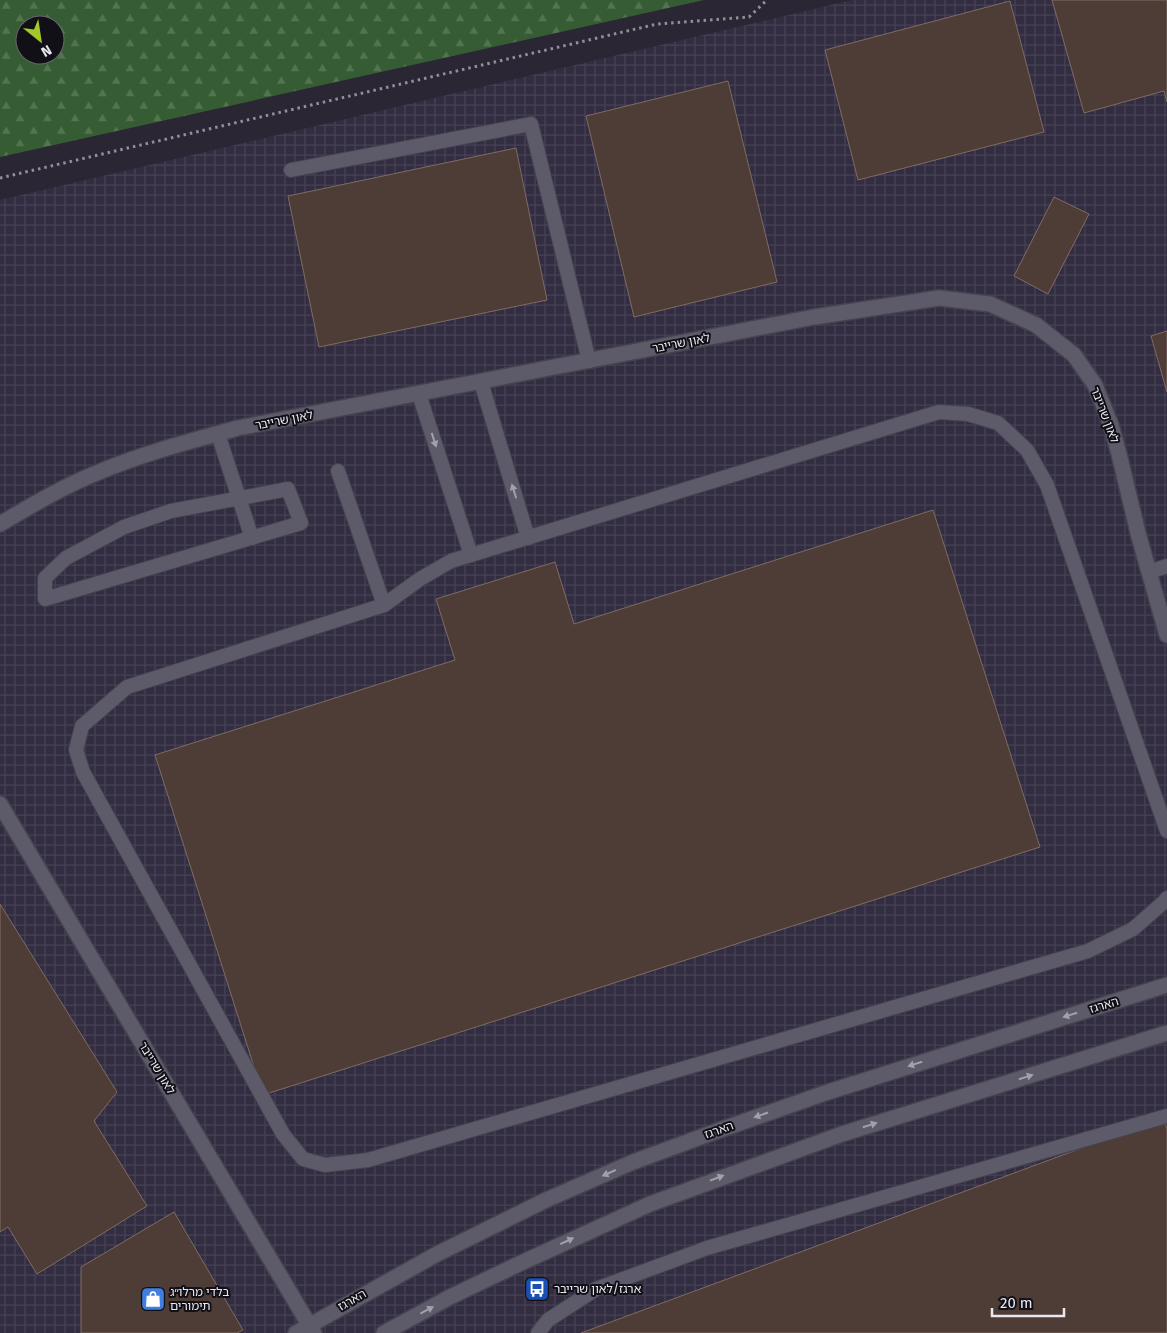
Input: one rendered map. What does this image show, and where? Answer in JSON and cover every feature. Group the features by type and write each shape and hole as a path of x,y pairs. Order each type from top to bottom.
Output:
{"street":[{"name":"לאון שרייבר","path":"0,524 42,499 98,472 156,451 238,428 814,317 939,298 990,304 1036,325 1074,355 1095,385 1117,447 1167,635"},
{"name":"לאון שרייבר","path":"0,804 312,1329"},
{"name":"הארגז","path":"296,1333 312,1329 437,1254 546,1200 633,1162 828,1092 1167,985"},
{"path":"384,1333 531,1258 659,1200 842,1134 1167,1033"}],"lane":[{"path":"291,170 531,124 589,361"},
{"path":"481,382 528,538"},
{"path":"419,394 471,555"},
{"path":"1167,831 1047,485 1027,450 998,423 968,414 939,412 451,561 420,578 384,605 127,687 82,726 76,750 83,772 283,1134 303,1158 325,1165 368,1160 1088,951 1133,929 1165,902 1167,898"},
{"path":"218,434 252,538"},
{"path":"338,471 384,605"},
{"path":"288,489 301,523 252,538 45,599 45,578 66,558 124,527 171,511 288,489"},
{"path":"1149,572 1167,566"},
{"path":"538,1333 548,1320 596,1289 707,1248 1167,1116"}],"path":[{"path":"0,178 657,24 749,17 767,0"}],"shaded area":[{"path":"852,0 1167,0 1167,1333 0,1333 0,200"}],"green space":[{"path":"0,0 704,0 0,157"}],"building":[{"path":"1052,0 1167,0 1167,102 1164,91 1084,113"},
{"path":"1010,1 1044,132 858,180 825,50"},
{"path":"728,81 777,282 634,317 586,116"},
{"path":"516,148 547,300 319,347 288,196"},
{"path":"1054,197 1089,214 1048,294 1014,276"},
{"path":"1167,331 1167,392 1151,336"},
{"path":"933,510 1040,847 263,1095 155,755 455,660 436,599 555,562 574,624"},
{"path":"0,904 117,1092 94,1121 147,1206 37,1274 8,1227 0,1232"},
{"path":"1163,1118 1167,1129 1167,1333 581,1333"},
{"name":"בלדי מרלו״ג תימורים","path":"174,1212 243,1330 237,1333 81,1333 81,1267"}],"place":[{"name":"ארגז/לאון שרייבר","path":"537,1289"},
{"name":"בלדי מרלו״ג תימורים","path":"153,1299"}]}
